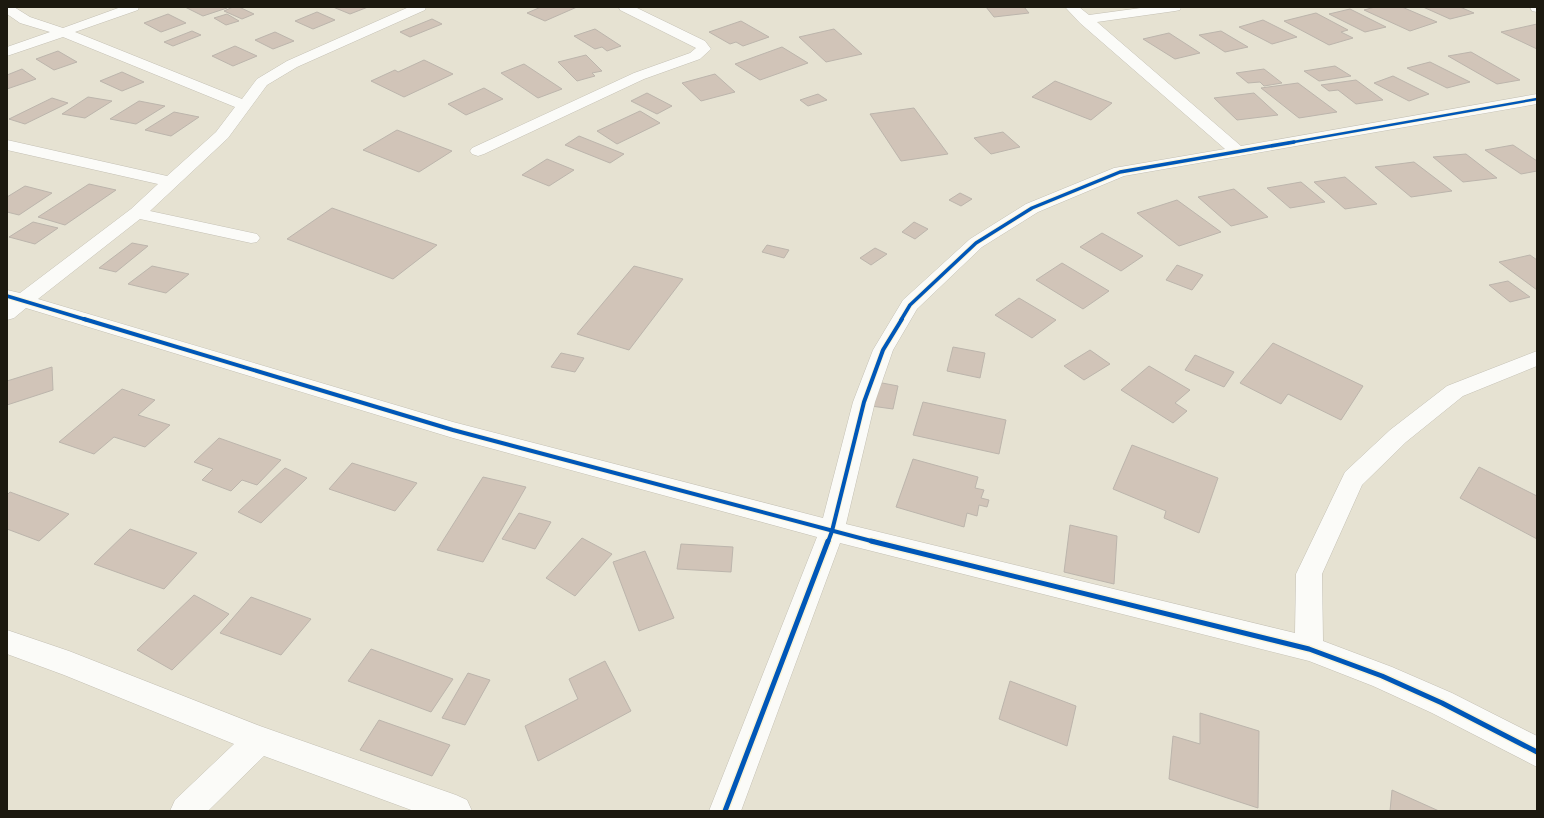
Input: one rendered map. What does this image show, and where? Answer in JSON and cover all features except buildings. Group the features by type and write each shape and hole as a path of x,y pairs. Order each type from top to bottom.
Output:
{"street":[{"path":"7,52 133,7"},
{"path":"12,303 137,213 222,135 262,82 292,64 420,7"},
{"path":"478,151 639,76 696,56 704,49 700,44 625,7"},
{"path":"1071,7 1237,151"},
{"path":"1086,20 1176,7"},
{"path":"7,8 25,20 63,32 244,105"},
{"path":"725,811 832,531 864,402 883,350 910,305 976,243 1032,208 1120,172 1537,99"},
{"path":"7,144 171,182"},
{"path":"137,213 251,238"},
{"path":"12,303 453,430 832,531 1309,650 1382,676 1442,703 1537,752"},
{"path":"1309,650 1309,574 1353,479 1398,436 1455,391 1537,358"},
{"path":"7,642 69,664 260,740 456,811"},
{"path":"186,811 260,740"}],"cycle path":[{"path":"725,811 832,531 864,402 883,350 910,305 976,243 1032,208 1120,172 1537,99"},
{"path":"7,296 453,430 832,531 1309,649 1382,676 1442,703 1537,752"}]}
